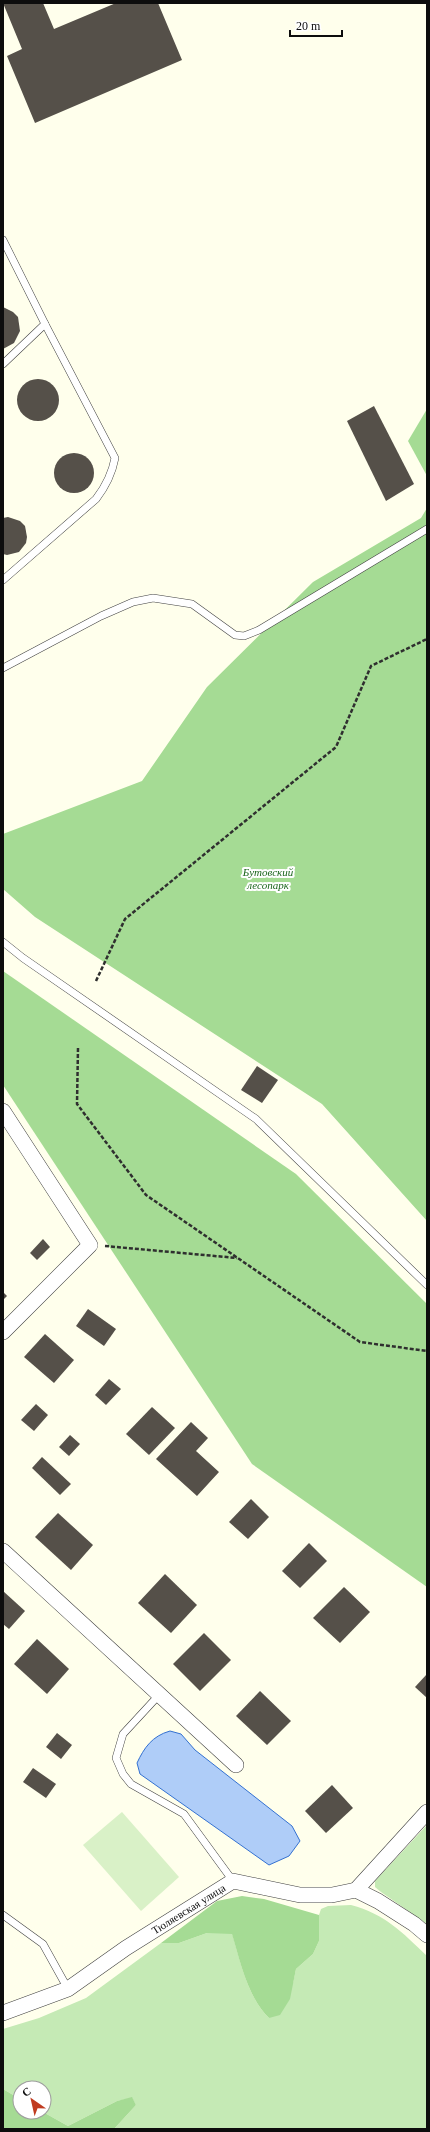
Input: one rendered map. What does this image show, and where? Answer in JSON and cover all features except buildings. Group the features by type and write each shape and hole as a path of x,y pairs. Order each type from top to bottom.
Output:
{"street":[{"path":"3,1111 90,1245 3,1332"},
{"path":"3,1551 236,1766"},
{"path":"427,1812 356,1890 378,1901 414,1924 427,1935"},
{"name":"Тюляевская улица","path":"3,2013 68,1989 126,1948 233,1881 300,1895 332,1896 356,1890"}],"lane":[{"path":"3,240 115,458 113,470 106,485 96,499 3,580"},
{"path":"3,364 46,324"},
{"path":"3,668 101,616 133,602 152,598 192,604 235,636 244,636 259,630 427,529"},
{"path":"3,942 23,958 256,1119 427,1285"},
{"path":"159,1695 123,1734 116,1758 123,1774 131,1784 184,1814 233,1881"},
{"path":"3,1915 43,1944 68,1989"}],"path":[{"path":"96,981 125,919 336,747 371,666 427,640"},
{"path":"78,1048 77,1104 146,1195 360,1342 427,1351"},
{"path":"90,1245 237,1258"}],"green space":[{"path":"427,409 427,476 408,441"},
{"name":"Бутовский лесопарк","path":"427,508 427,1221 322,1104 35,917 3,889 3,834 142,781 207,687 313,582 421,518"},
{"path":"3,971 296,1174 427,1304 427,1587 252,1464 3,1085"},
{"path":"122,1812 179,1877 141,1911 83,1845"},
{"path":"427,1825 427,1924 381,1892 375,1887 375,1881"},
{"path":"242,1896 264,1899 319,1915 319,1941 313,1954 296,1969 290,1999 280,2015 269,2018 255,2000 250,1990 232,1934 207,1933 179,1943 161,1943 217,1901"},
{"path":"351,1905 374,1913 401,1932 427,1956 427,2129 114,2129 136,2105 132,2098 117,2101 68,2126 52,2117 52,2080 12,2080 12,2094 3,2089 3,2029 39,2018 86,1998 161,1943 179,1943 207,1933 232,1933 250,1990 255,2000 269,2018 293,1983 296,1969 313,1954 319,1941 319,1915 321,1909 328,1906"},
{"path":"3,2089 12,2094 12,2120 52,2120 52,2117 68,2126 117,2101 132,2097 136,2105 114,2129 3,2129"}],"water":[{"path":"170,1731 181,1734 195,1750 292,1826 300,1841 289,1856 269,1865 140,1774 137,1763 149,1743 158,1736"}]}
